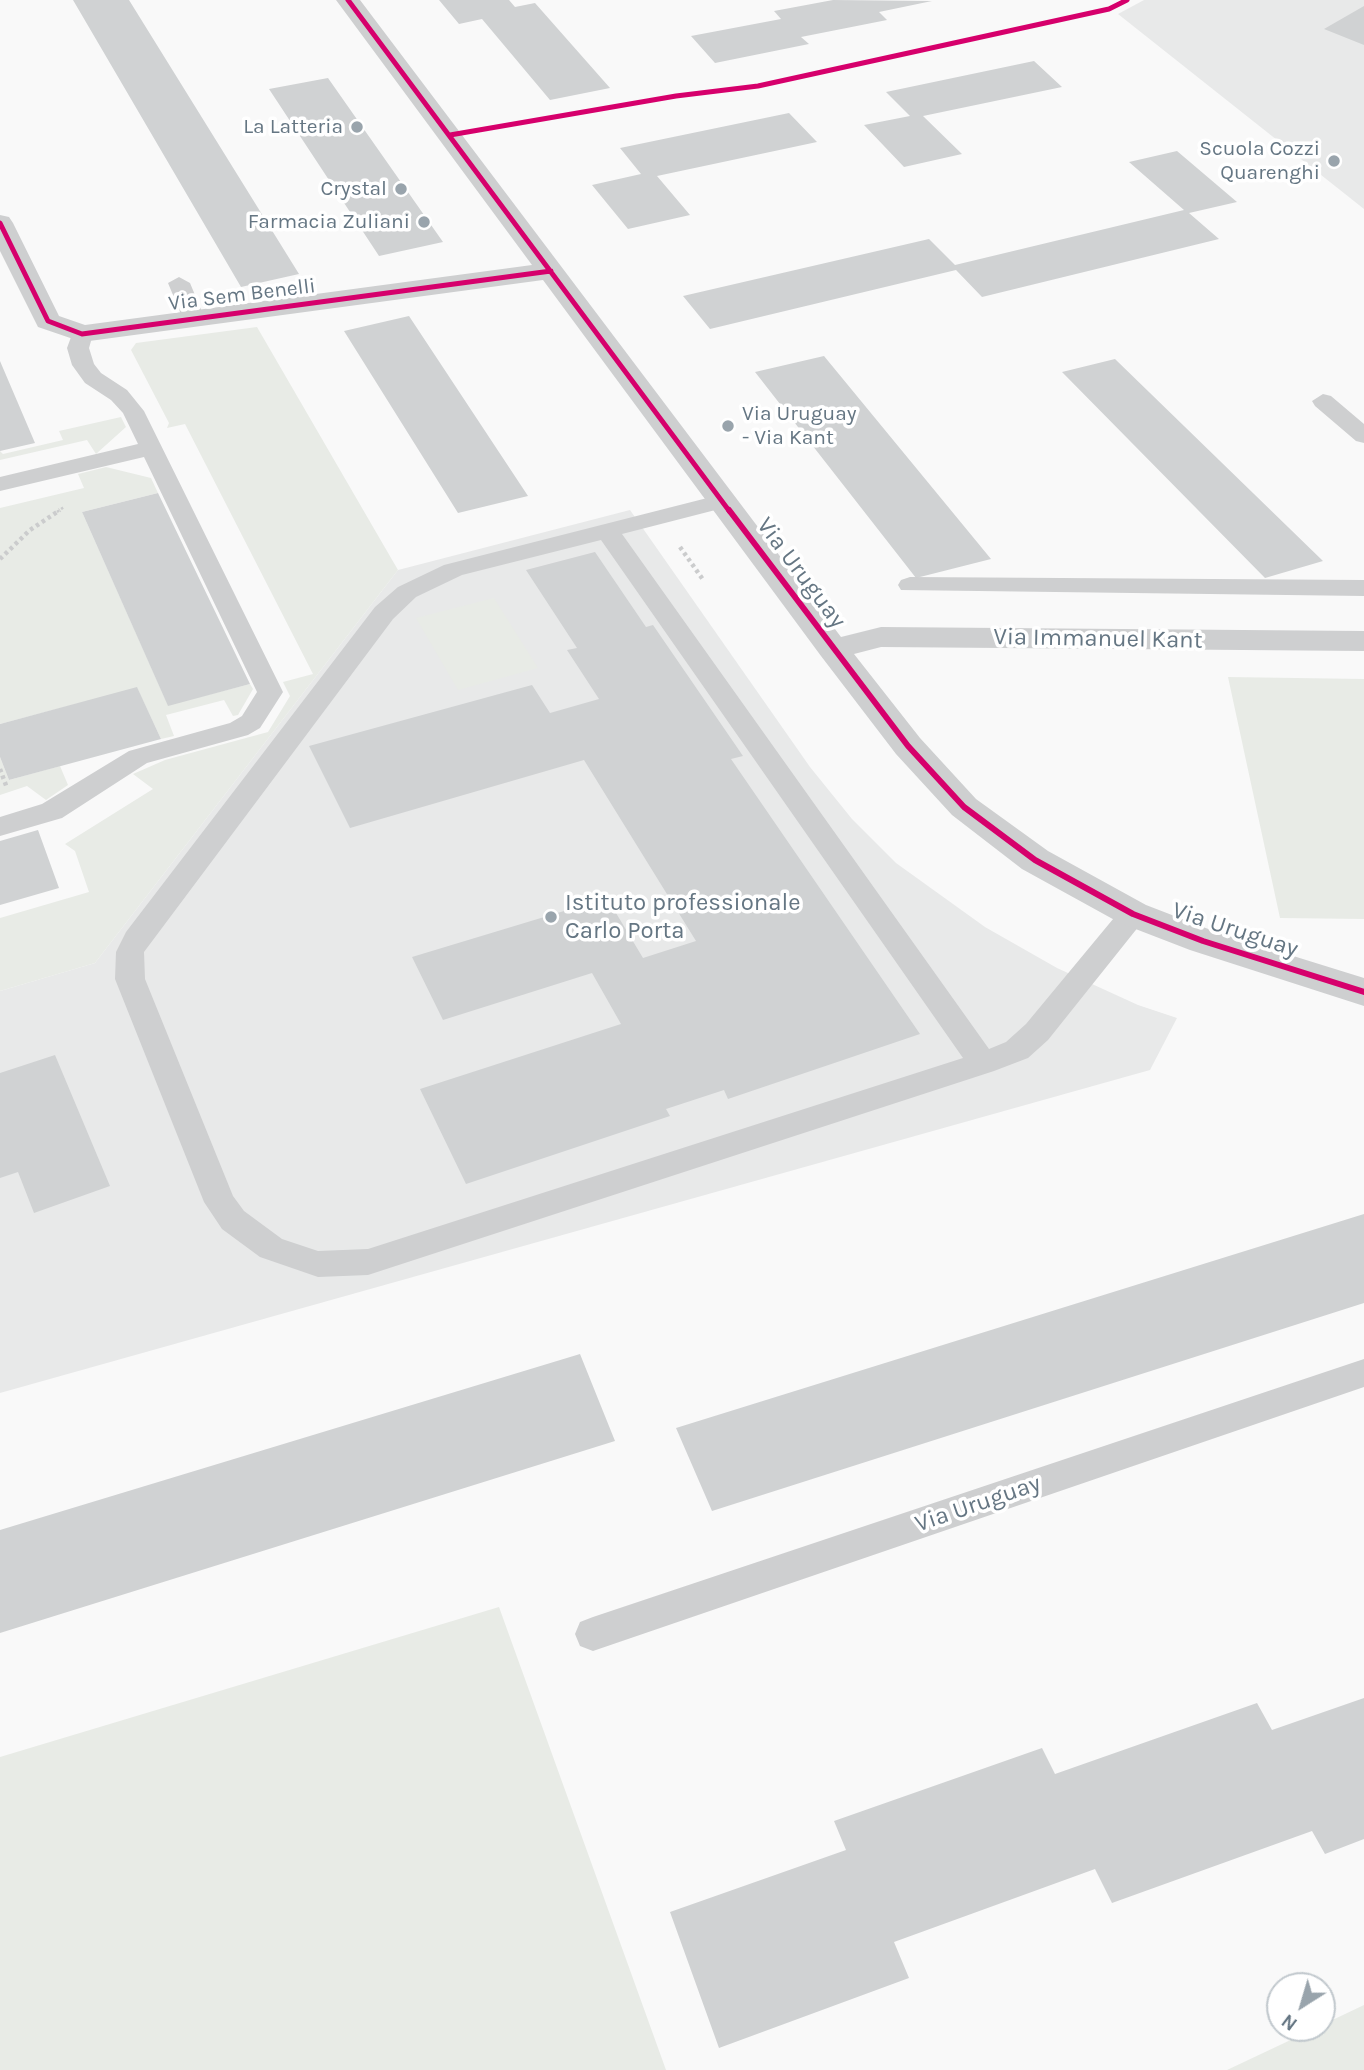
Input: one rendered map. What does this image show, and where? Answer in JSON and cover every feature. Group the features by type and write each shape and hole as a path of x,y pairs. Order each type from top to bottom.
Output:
{"street":[{"name":"Via Uruguay","path":"348,0 833,649 908,746 975,816 1061,877 1133,914 1203,941 1364,992"},
{"name":"Via Sem Benelli","path":"0,223 48,321 82,334 551,271"},
{"name":"Via Immanuel Kant","path":"833,649 881,637 1364,641"}],"lane":[{"path":"179,283 194,319"},
{"path":"0,827 52,811 138,757 239,729 251,722 269,697 270,687 127,402 93,378 83,365 78,348 82,334"},
{"path":"1323,401 1364,436"},
{"path":"0,484 151,448"},
{"path":"723,501 453,570 419,584 395,602 136,939 130,952 130,979 220,1202 233,1220 250,1235 295,1258 318,1264 368,1262 984,1063 1017,1050 1037,1032 1133,914"},
{"path":"607,531 984,1063"},
{"path":"909,585 1364,588"},
{"name":"Via Uruguay","path":"593,1634 1364,1373"}],"path":[{"path":"450,135 676,96 758,86 1110,9 1127,0"},
{"path":"677,543 704,581"}],"shaded area":[{"path":"1144,0 1364,0 1364,209 1118,14"},
{"path":"257,327 398,570 95,963 0,991 0,918 89,892 75,851 65,844 153,789 133,774 165,760 268,732 290,696 283,682 313,674 185,424 167,428 169,423 131,350 136,343"},
{"path":"121,417 126,427 96,454 87,440 0,460 0,451 3,454 63,440 59,431"},
{"path":"106,467 151,478 158,493 82,512 168,705 250,684 253,689 238,715 233,716 224,700 166,715 174,736 161,739 137,688 0,724 0,508 84,488 78,474"},
{"name":"Istituto professionale Carlo Porta","path":"630,510 810,767 852,819 896,863 985,927 1057,968 1138,1005 1177,1018 1150,1070 0,1393 0,991 95,963 398,570"},
{"path":"494,598 538,668 458,690 416,618"},
{"path":"1228,677 1364,679 1364,919 1280,918"},
{"path":"0,757 9,780 60,766 68,785 46,800 27,786 0,795"},
{"path":"499,1607 666,2070 0,2070 0,1757"},
{"path":"1364,2005 1364,2070 1227,2070 1286,2042 1336,2042 1336,2018"}],"building":[{"path":"73,0 129,0 299,274 241,287"},
{"path":"439,0 509,0 515,7 535,3 610,88 550,100 482,19 459,24"},
{"path":"833,0 932,1 879,12 887,20 801,37 809,44 715,63 691,36 781,19 774,11"},
{"path":"1364,6 1364,45 1324,29"},
{"path":"1034,61 1062,87 923,116 962,154 904,167 864,125 910,116 886,92"},
{"path":"328,78 443,242 379,256 269,89"},
{"path":"789,113 817,142 657,176 690,215 628,229 592,185 641,174 620,148"},
{"path":"1177,151 1237,202 1189,213 1219,239 982,297 956,270 710,329 683,296 929,239 955,265 1184,210 1129,162"},
{"path":"409,316 528,496 458,513 344,331"},
{"path":"824,356 991,559 916,578 755,372"},
{"path":"1115,359 1323,561 1265,578 1062,372"},
{"path":"0,361 35,443 0,451"},
{"path":"158,493 250,684 168,706 82,512"},
{"path":"595,552 646,627 653,625 743,756 731,759 920,1034 728,1099 724,1090 666,1109 670,1116 466,1184 420,1089 621,1024 592,973 443,1020 412,957 607,898 643,958 696,941 584,760 350,828 309,746 532,685 550,713 599,699 567,650 577,648 526,570"},
{"path":"137,687 161,739 9,780 0,757 0,724"},
{"path":"38,830 59,888 0,905 0,841"},
{"path":"55,1055 110,1186 34,1213 18,1172 0,1178 0,1073"},
{"path":"1364,1214 1364,1303 712,1511 676,1428"},
{"path":"580,1354 615,1441 0,1633 0,1530"},
{"path":"1364,1698 1364,1839 1325,1854 1312,1831 1112,1903 1095,1869 894,1942 909,1978 719,2048 670,1912 846,1850 834,1821 1042,1748 1055,1774 1257,1703 1272,1730"}],"cycle path":[{"path":"348,0 833,649 908,746 964,807 1035,860 1133,914 1203,941 1364,992"},
{"path":"450,135 676,96 758,86 1109,9 1127,0"},
{"path":"0,223 48,321 82,334 551,271"}],"place":[{"name":"La Latteria","path":"357,127"},
{"name":"Scuola Cozzi Quarenghi","path":"1334,161"},
{"name":"Crystal","path":"401,189"},
{"name":"Farmacia Zuliani","path":"424,222"},
{"name":"Via Uruguay - Via Kant","path":"728,426"},
{"name":"Istituto professionale Carlo Porta","path":"551,917"}]}
